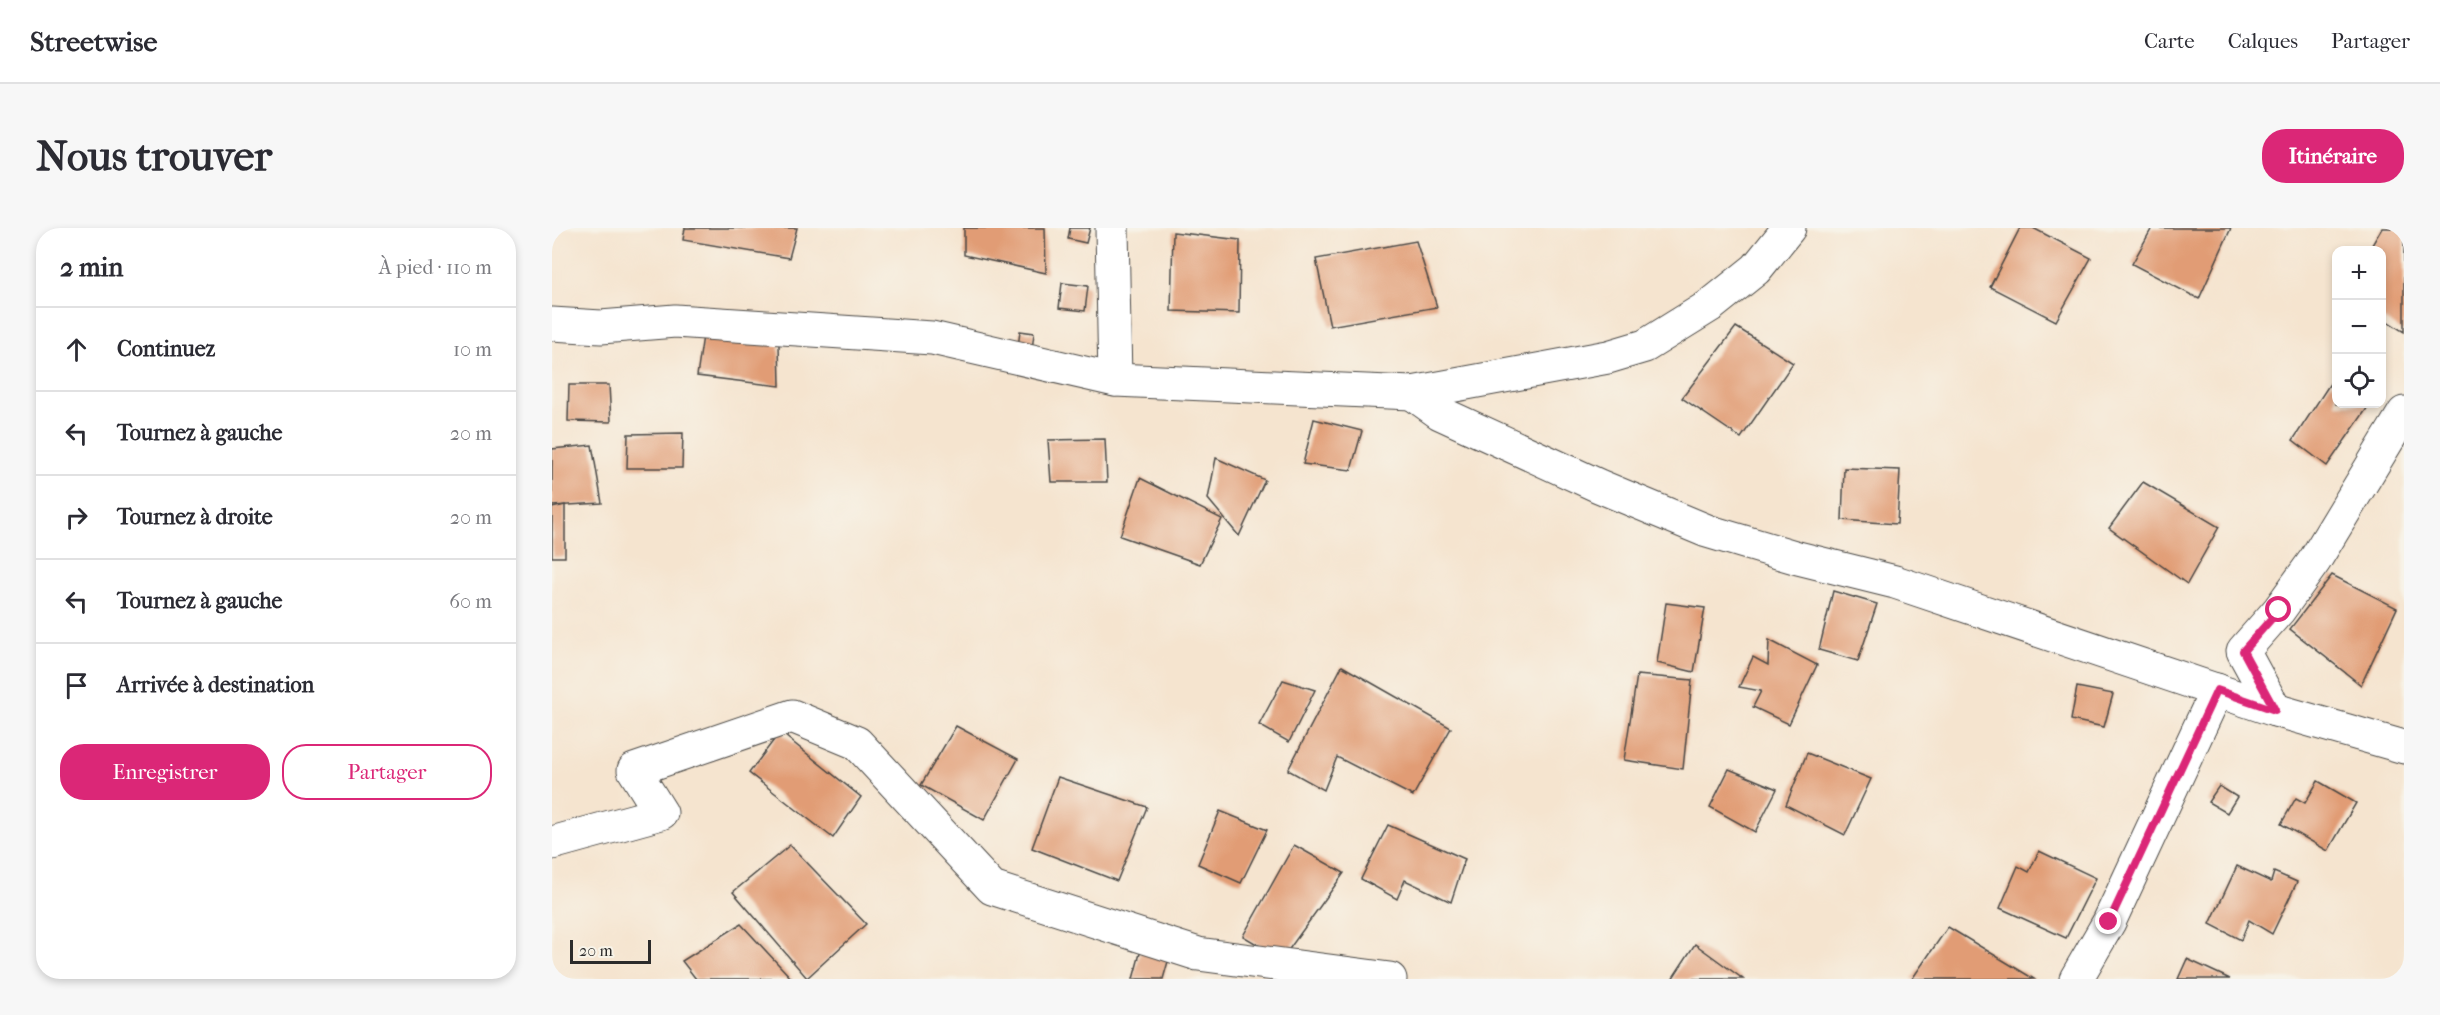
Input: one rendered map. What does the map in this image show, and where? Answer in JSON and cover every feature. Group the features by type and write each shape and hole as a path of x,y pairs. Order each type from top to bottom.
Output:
{"street":[{"path":"1113,228 1115,380"},
{"path":"552,324 601,327 675,321 932,338 1115,380 1412,393 1608,357 1645,346 1711,305 1756,269 1789,228"},
{"path":"1412,393 1440,413 1599,486 1707,531 1798,558 1894,582 2275,710 2404,747"},
{"path":"2275,710 2243,651 2279,610 2315,560 2404,413"},
{"path":"2076,979 2109,922 2217,690"},
{"path":"552,843 661,813 634,770 792,716 857,743 992,888 1198,954 1390,979"}],"building":[{"path":"685,228 797,228 789,258 683,240"},
{"path":"964,228 1045,228 1046,273 964,255"},
{"path":"1070,228 1090,228 1086,243 1068,239"},
{"path":"2020,228 2033,228 2091,258 2056,321 1990,287"},
{"path":"2152,228 2231,228 2199,299 2132,264"},
{"path":"2382,228 2404,228 2404,332 2386,321 2386,246 2371,246"},
{"path":"1173,232 1240,240 1239,313 1171,311"},
{"path":"1416,241 1437,307 1330,326 1316,259"},
{"path":"1062,283 1088,286 1085,311 1059,308"},
{"path":"1736,327 1793,363 1741,438 1682,398"},
{"path":"1020,331 1034,333 1032,350 1018,348"},
{"path":"703,336 779,344 780,386 697,376"},
{"path":"2331,382 2332,408 2367,408 2327,466 2293,440"},
{"path":"569,385 609,385 611,422 568,421"},
{"path":"1314,419 1362,431 1351,470 1303,464"},
{"path":"683,433 682,468 627,468 628,434"},
{"path":"1105,439 1107,482 1051,482 1048,440"},
{"path":"592,445 602,503 552,506 552,449"},
{"path":"1216,458 1265,480 1239,536 1208,499"},
{"path":"1844,468 1900,470 1897,524 1842,520"},
{"path":"1140,478 1222,519 1200,564 1120,536"},
{"path":"2143,482 2219,527 2187,584 2109,528"},
{"path":"565,505 565,557 552,557 552,508"},
{"path":"2332,575 2397,608 2361,685 2290,629"},
{"path":"1833,591 1877,604 1858,661 1819,650"},
{"path":"1666,603 1705,608 1694,672 1657,663"},
{"path":"1769,640 1817,665 1789,724 1753,707 1761,691 1739,687 1753,657 1768,665"},
{"path":"1342,666 1451,728 1413,796 1337,757 1324,790 1288,770"},
{"path":"1637,675 1692,680 1683,769 1624,760"},
{"path":"1283,680 1315,690 1289,742 1259,725"},
{"path":"2077,687 2113,694 2104,727 2071,720"},
{"path":"956,726 1018,759 984,820 921,785"},
{"path":"780,732 861,797 833,838 749,773"},
{"path":"1807,753 1871,779 1845,835 1786,805"},
{"path":"1729,769 1777,789 1755,832 1710,807"},
{"path":"1058,777 1147,807 1117,881 1032,848"},
{"path":"2318,781 2356,803 2328,851 2281,824 2296,798 2305,803"},
{"path":"2219,786 2237,797 2227,813 2208,802"},
{"path":"1220,811 1267,830 1241,883 1198,864"},
{"path":"1388,825 1465,859 1451,902 1405,880 1397,899 1361,879"},
{"path":"790,845 866,924 807,978 733,892"},
{"path":"1294,845 1344,873 1282,959 1243,936"},
{"path":"2039,851 2096,878 2066,938 2000,908 2018,866 2029,872"},
{"path":"2237,866 2271,882 2274,872 2297,882 2272,934 2249,920 2241,940 2210,924"},
{"path":"741,924 792,979 696,979 682,961"},
{"path":"1948,927 2034,979 1912,979"},
{"path":"1695,944 1743,979 1672,979"},
{"path":"1142,946 1169,958 1163,979 1133,979"},
{"path":"2187,959 2230,979 2178,979"}],"route":[{"path":"2109,922 2217,690 2275,710 2243,651 2279,610"}]}
